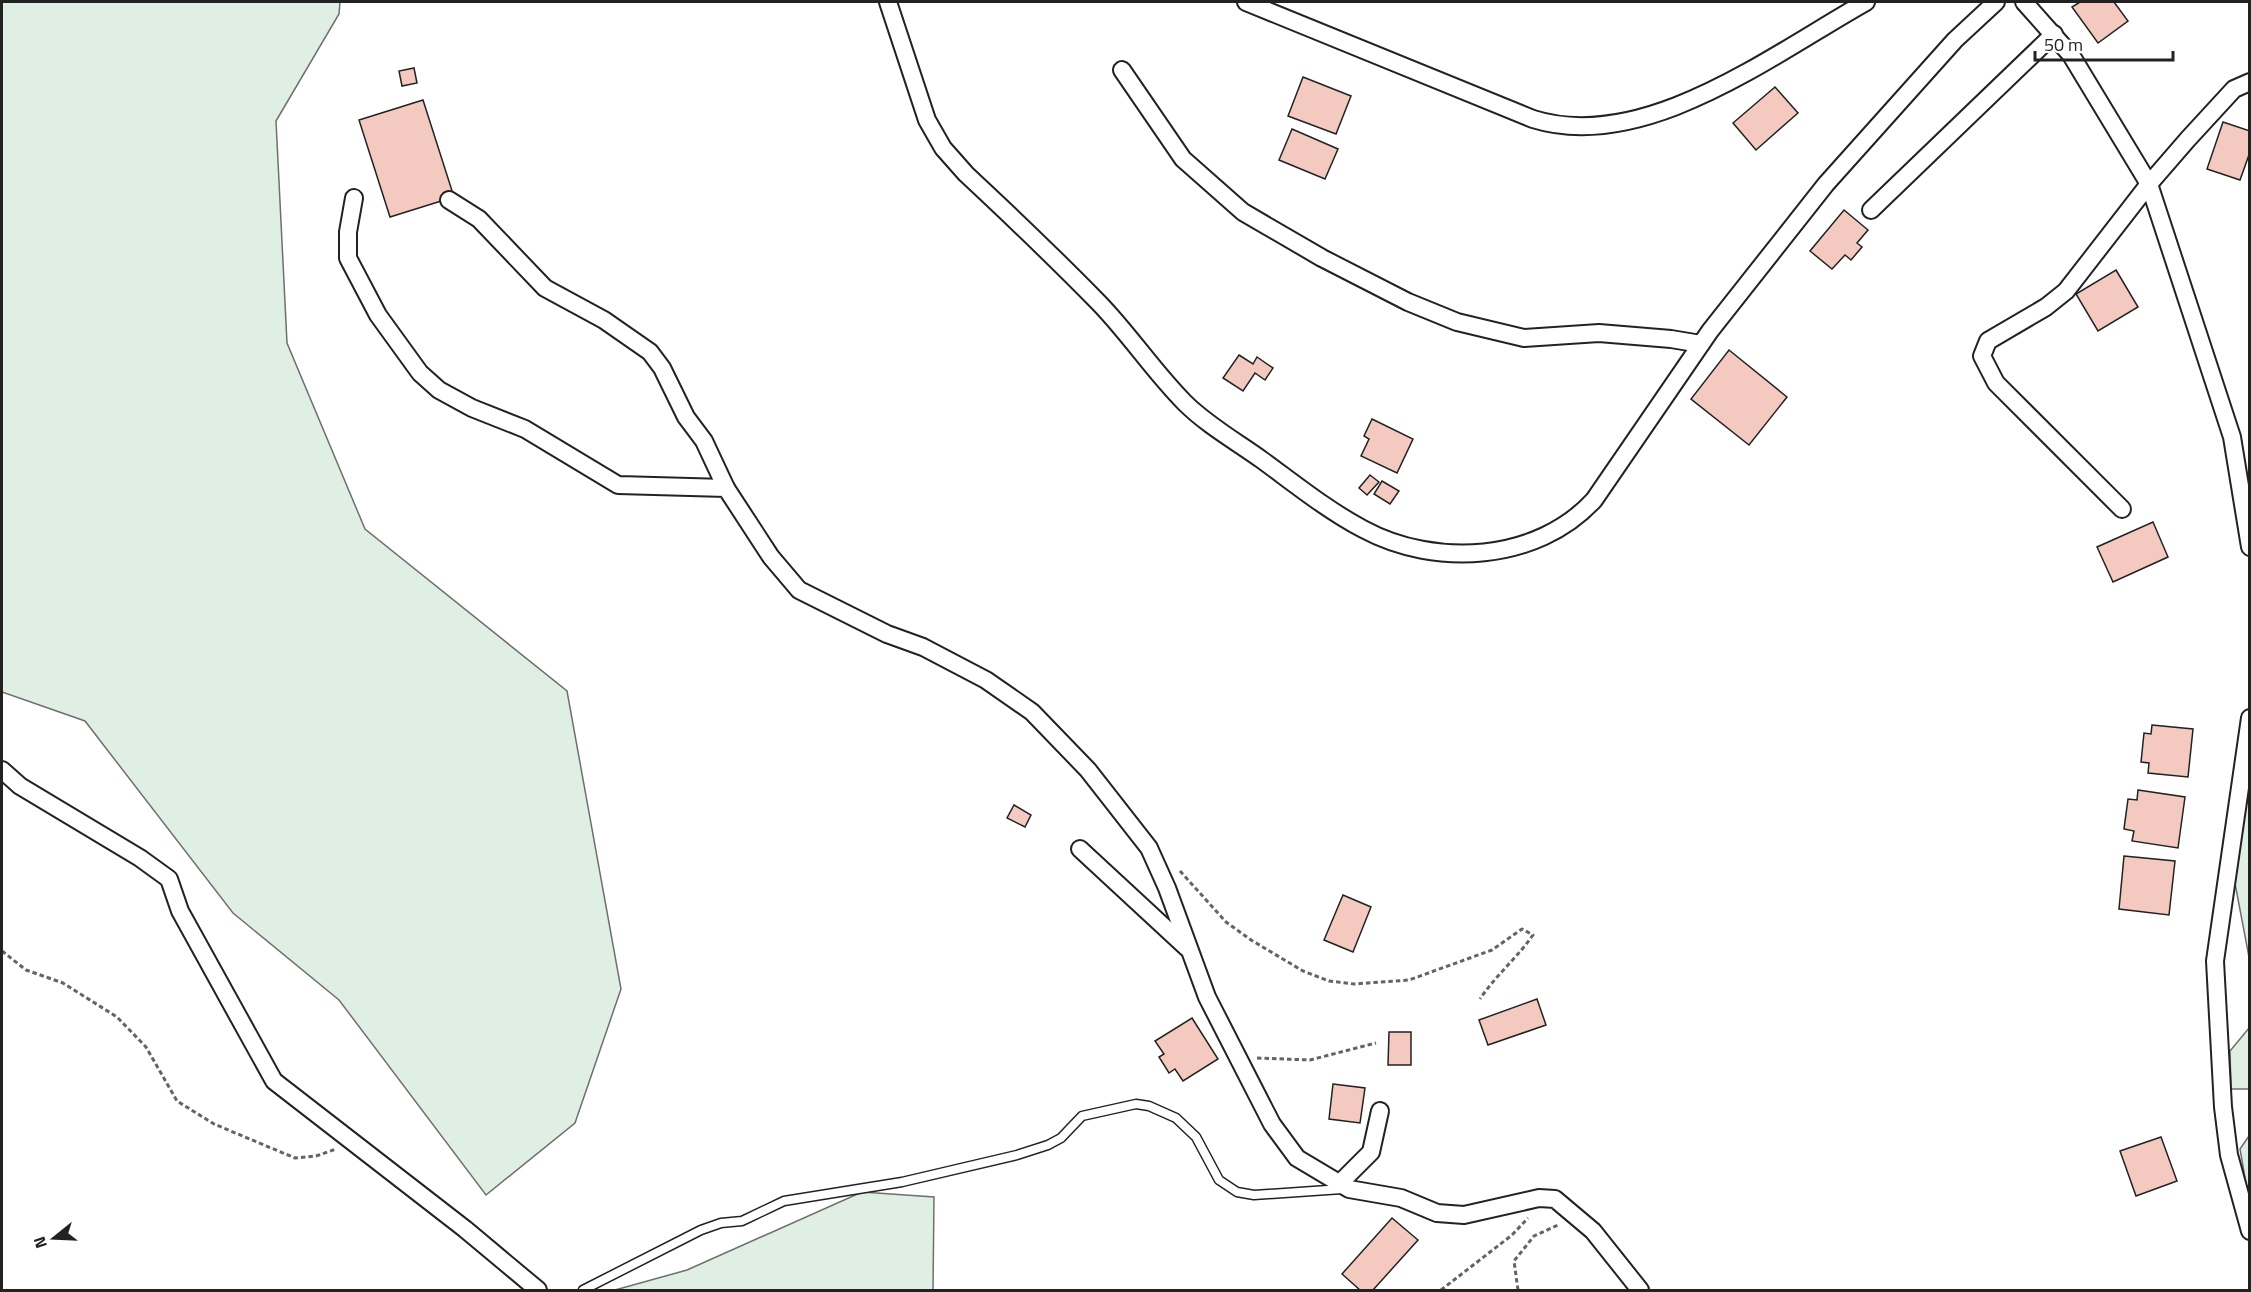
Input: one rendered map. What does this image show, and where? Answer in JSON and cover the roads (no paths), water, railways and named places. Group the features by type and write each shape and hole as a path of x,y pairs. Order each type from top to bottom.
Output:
{"street":[{"path":"888,2 927,120 934,134 954,161 1115,320 1187,406 1329,509 1365,531 1412,547 1455,554 1512,548 1561,529 1578,517 1594,500 1701,344 1826,184 1955,40 1996,2"},
{"path":"1246,2 1533,119 1571,128 1630,120 1706,93 1866,2"},
{"path":"2024,2 2071,55 2149,184 2232,437 2250,547"},
{"path":"1871,210 2054,34"},
{"path":"1122,70 1184,159 1243,212 1322,258 1408,302 1457,322 1524,338 1599,333 1701,344"},
{"path":"2122,509 1996,383 1982,356 1988,341 2046,307 2066,291 2149,184 2234,89 2250,82"},
{"path":"354,198 348,232 348,258 378,315 420,373 439,390 472,408 525,429 618,485 726,488"},
{"path":"449,200 480,219 544,288 604,320 650,352 662,368 686,417 704,441 726,488 771,557 800,590 887,634 955,662 1021,703 1041,720 1093,777 1149,848 1207,997 1272,1124 1288,1149 1310,1168 1343,1186 1401,1198 1437,1213 1464,1215 1548,1197 1578,1215 1640,1290"},
{"path":"2250,718 2215,961 2223,1107 2228,1145 2250,1231"},
{"path":"2,770 20,786 140,858 169,879 180,911 274,1081 465,1229 538,1290"},
{"path":"1080,849 1190,951"},
{"path":"1343,1186 1371,1152 1380,1111"}],"lane":[{"path":"583,1290 701,1230 721,1223 742,1221 784,1201 902,1182 1017,1155 1060,1138 1082,1116 1136,1104 1149,1106 1176,1118 1196,1137 1219,1180 1237,1192 1254,1195 1343,1186"}]}
